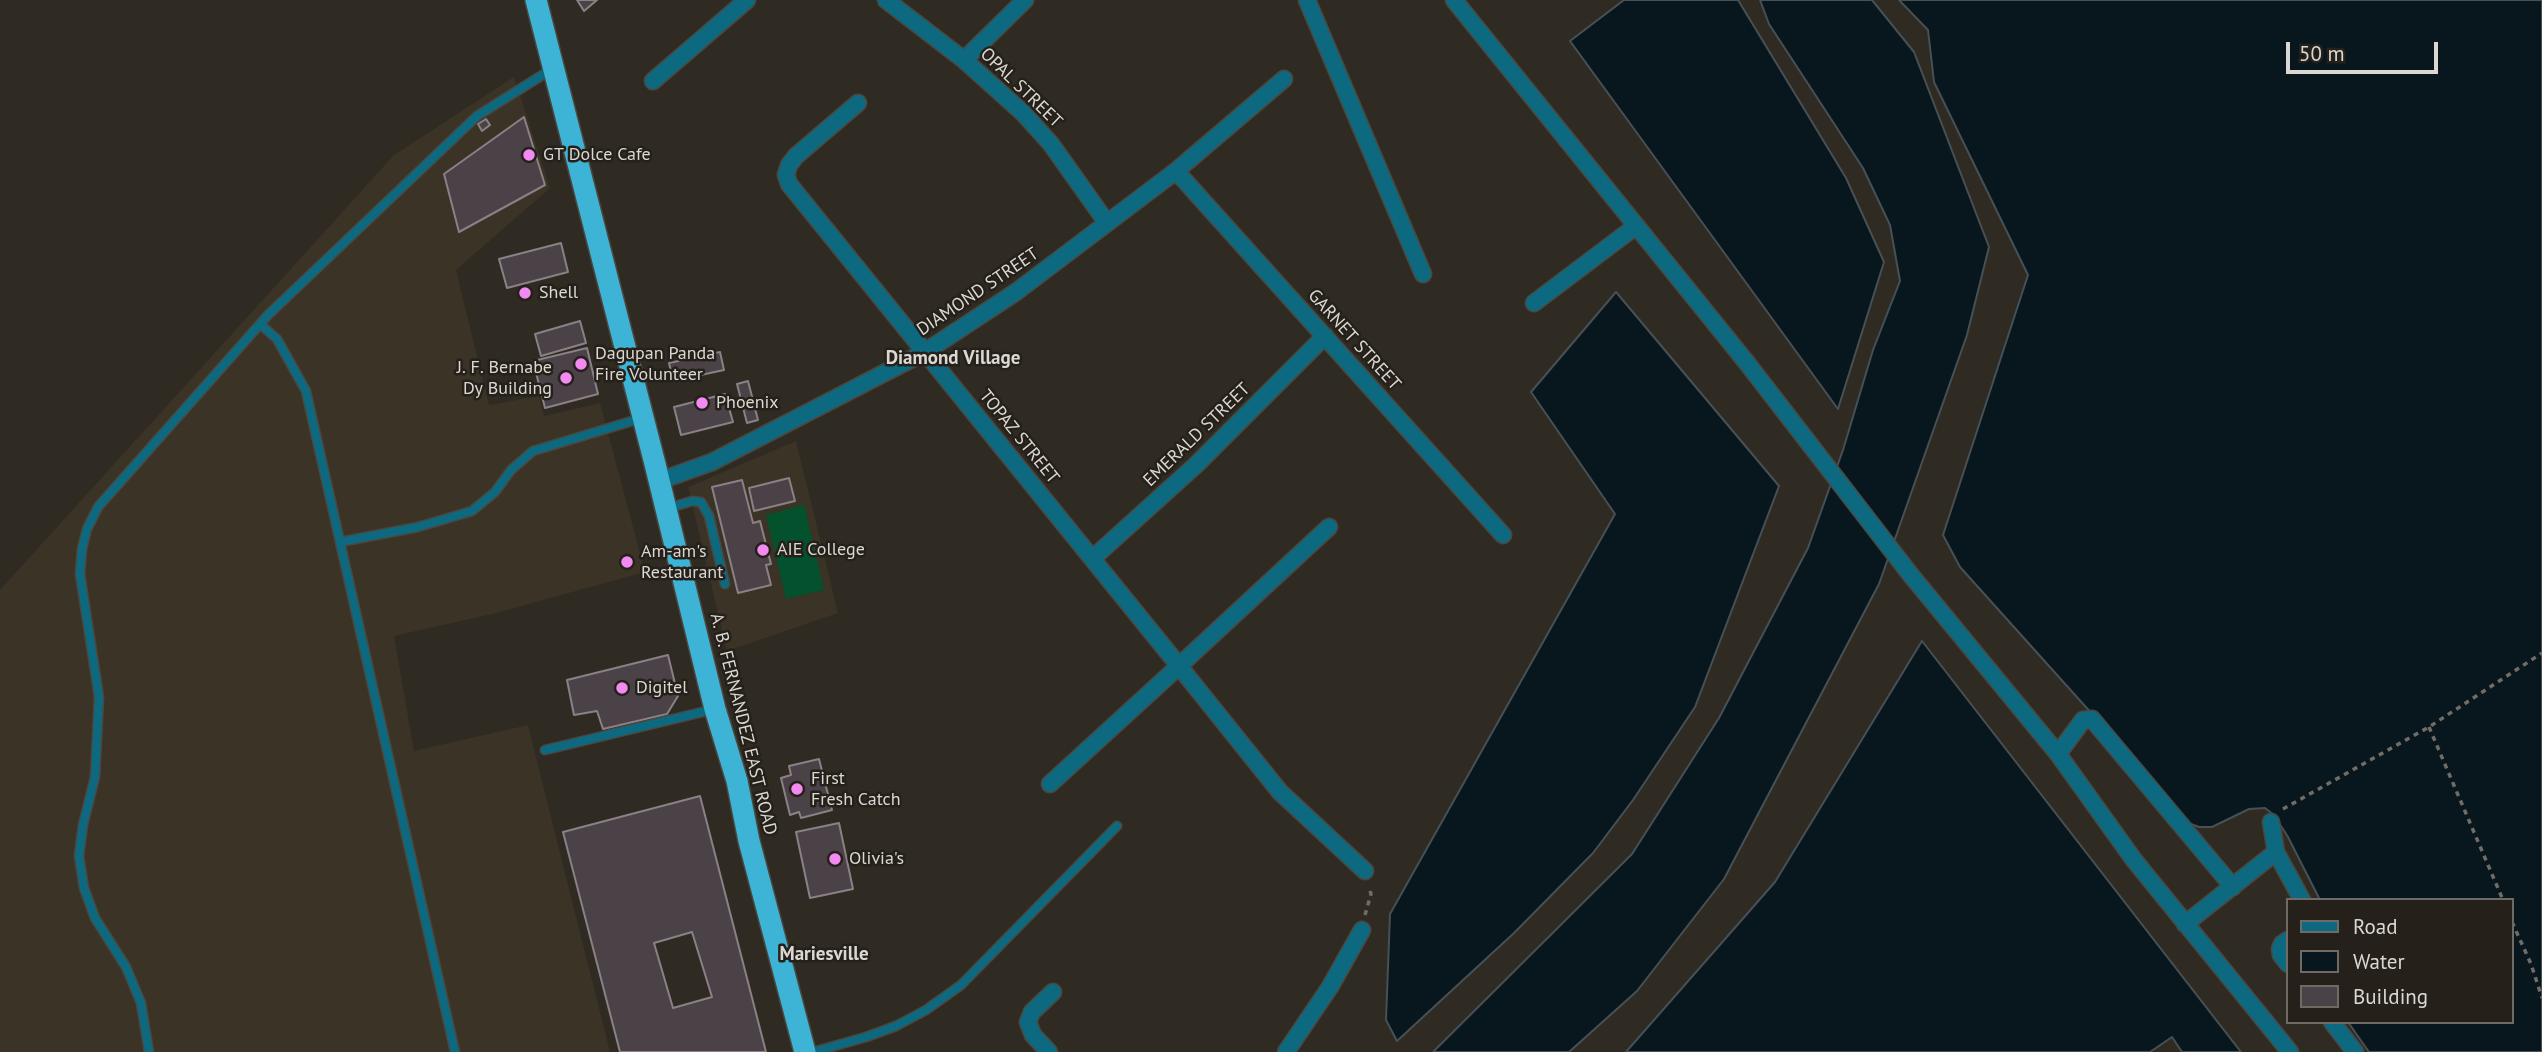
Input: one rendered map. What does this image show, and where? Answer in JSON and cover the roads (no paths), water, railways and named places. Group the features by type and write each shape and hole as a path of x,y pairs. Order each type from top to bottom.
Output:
{"highway":[{"name":"A. B. FERNANDEZ EAST ROAD","path":"536,0 715,709 737,781 749,841 805,1052"}],"street":[{"path":"653,81 747,0"},
{"name":"OPAL STREET","path":"886,0 964,60 1024,113 1051,144 1107,223"},
{"path":"964,60 1025,0"},
{"path":"1307,0 1423,274"},
{"path":"1454,0 1812,444 1910,574 2057,754 2134,860 2290,1052"},
{"name":"DIAMOND STREET","path":"659,481 712,462 925,352 1016,292 1176,171 1284,79"},
{"name":"TOPAZ STREET","path":"858,103 789,165 786,175 797,195 1280,792 1365,870"},
{"name":"GARNET STREET","path":"1176,171 1503,535"},
{"path":"1534,303 1636,226"},
{"name":"EMERALD STREET","path":"1093,558 1197,464 1325,336"},
{"path":"1050,783 1329,527"},
{"path":"2057,754 2083,720 2092,719 2233,887"},
{"path":"2272,818 2276,852 2301,898"},
{"path":"2185,924 2276,852"},
{"path":"1286,1052 1330,987 1362,930"},
{"path":"2286,941 2280,949 2286,961"},
{"path":"1049,1052 1033,1035 1028,1022 1032,1012 1053,992"},
{"path":"2334,1024 2355,1052"}],"lane":[{"path":"149,1052 141,1003 126,967 95,918 84,888 79,856 83,825 95,777 99,697 80,574 87,529 98,508 260,324 477,116 554,68"},
{"path":"260,324 277,339 306,391 455,1052"},
{"path":"340,542 418,527 472,511 495,492 511,470 533,451 642,418"},
{"path":"666,509 692,501 701,502 709,516 725,584"},
{"path":"545,750 715,709"},
{"path":"813,1052 896,1026 926,1010 961,985 1116,826"}],"water":[{"path":"1624,0 1738,0 1846,178 1884,262 1838,409 1570,41"},
{"path":"1760,0 1872,0 1914,52 1989,247 1967,335 1879,584 1724,879 1637,991 1569,1052 1433,1052 1632,854 1719,718 1808,548 1843,450 1873,350 1900,281 1890,225 1863,168 1769,24"},
{"path":"1899,0 2542,0 2542,1052 2369,1052 2349,1024 2514,1024 2514,898 2319,898 2288,837 2274,815 2265,808 2249,809 2212,827 2191,824 1960,567 1943,535 2028,275 1934,82 1928,30"},
{"path":"1616,292 1779,486 1695,707 1633,800 1593,853 1514,933 1397,1041 1386,1020 1390,914 1615,514 1531,392"},
{"path":"1922,641 2241,1052 2182,1052 2172,1037 2150,1052 1626,1052 1775,882"}],"place":[{"name":"GT Dolce Cafe","path":"529,155"},
{"name":"Shell","path":"525,293"},
{"name":"Dagupan Panda Fire Volunteer","path":"581,364"},
{"name":"J. F. Bernabe Dy Building","path":"566,378"},
{"name":"Phoenix","path":"702,403"},
{"name":"AIE College","path":"763,550"},
{"name":"Am-am's Restaurant","path":"627,562"},
{"name":"Digitel","path":"622,688"},
{"name":"First Fresh Catch","path":"797,789"},
{"name":"Olivia's","path":"835,859"}],"district":[{"name":"Diamond Village","path":"953,359"},
{"name":"Mariesville","path":"824,955"}]}
